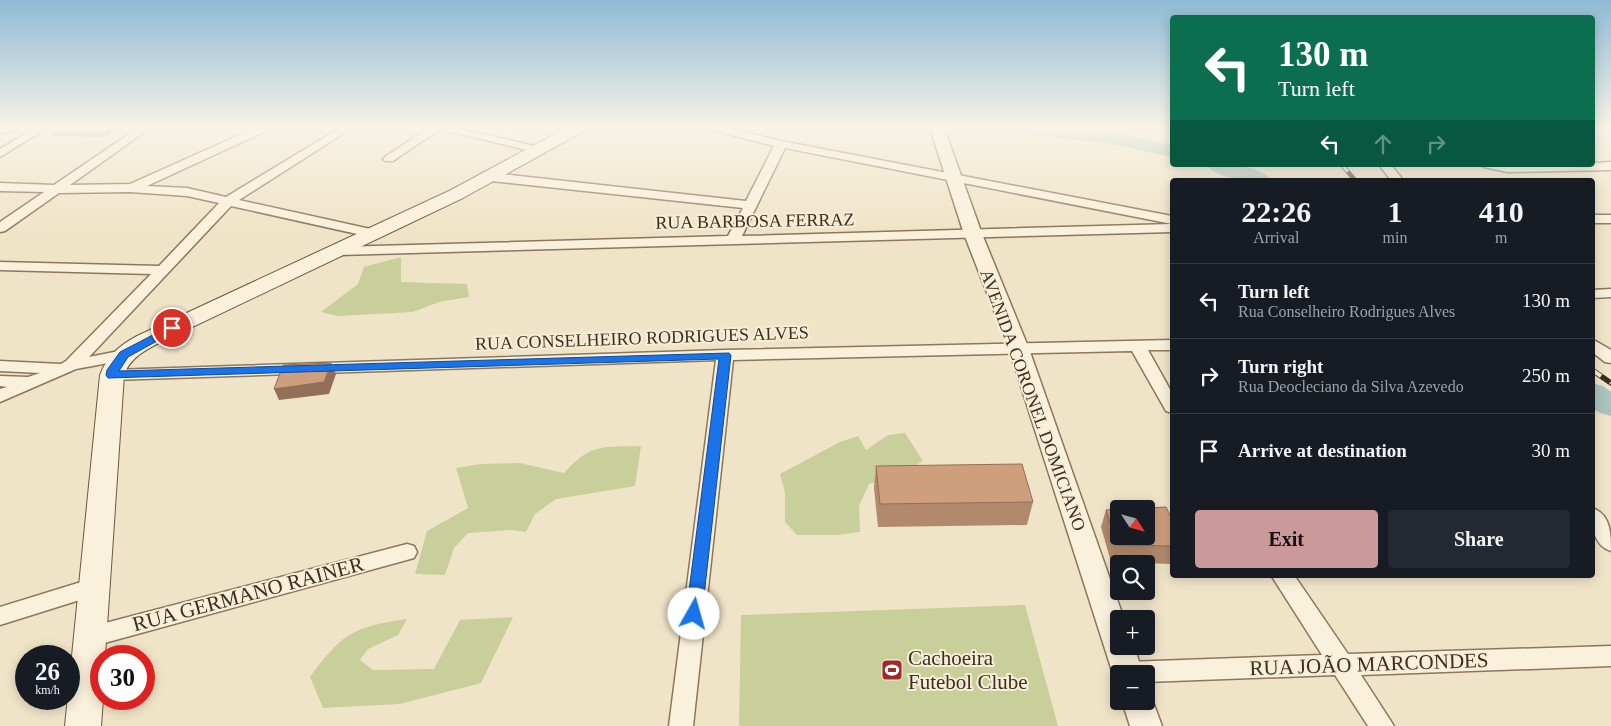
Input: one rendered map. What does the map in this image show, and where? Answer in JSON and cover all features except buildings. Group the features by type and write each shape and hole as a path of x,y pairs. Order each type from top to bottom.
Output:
{"main road":[{"path":"83,726 94,587 118,365 160,334 375,234 517,162"}],"street":[{"path":"0,228 96,162"},
{"path":"130,188 188,162"},
{"path":"0,396 67,367 228,201 292,162"},
{"path":"733,240 772,162"},
{"path":"875,162 1170,220"},
{"name":"AVENIDA CORONEL DOMICIANO","path":"949,162 973,234 1019,349 1125,665"},
{"path":"1595,166 1611,166"},
{"path":"1387,167 1395,178"},
{"path":"1501,167 1559,167"},
{"path":"490,177 750,205"},
{"path":"0,187 56,189 130,188 187,192 375,234"},
{"path":"1595,220 1611,219"},
{"name":"RUA BARBOSA FERRAZ","path":"339,251 1170,228"},
{"path":"0,266 161,270"},
{"path":"1595,294 1611,293"},
{"name":"RUA CONSELHEIRO RODRIGUES ALVES","path":"67,367 1170,345"},
{"path":"1595,346 1611,358"},
{"path":"1138,347 1170,403"},
{"path":"681,726 725,355"},
{"path":"0,366 67,367"},
{"path":"0,381 33,382"},
{"path":"1595,519 1611,543"},
{"name":"RUA GERMANO RAINER","path":"90,637 407,552"},
{"path":"1284,578 1382,726"},
{"path":"0,616 94,587"},
{"name":"RUA JOÃO MARCONDES","path":"1155,672 1611,656"},
{"path":"1141,710 1146,726"}],"green space":[{"path":"401,257 401,282 467,284 469,297 439,302 413,312 338,316 321,312 358,284 364,267"},
{"path":"905,433 923,461 894,478 869,484 859,506 860,532 837,535 797,535 785,522 785,493 780,474 840,442 858,436 866,450 888,435"},
{"path":"617,446 641,446 635,486 556,499 535,514 526,532 510,530 468,533 454,548 445,575 415,574 427,531 468,508 456,468 480,464 520,463 564,473 582,456 598,449"},
{"name":"Cachoeira Futebol Clube","path":"1025,605 1058,726 739,726 741,615"},
{"path":"513,617 481,683 400,704 323,708 310,677 331,650 341,641 350,634 373,625 407,619 398,635 368,649 360,660 373,670 434,669 460,620"}],"waterway":[{"path":"1223,167 1254,178"},
{"path":"1595,395 1611,406"}],"railway":[{"path":"1344,167 1353,178"},
{"path":"1595,372 1611,383"}],"place":[{"name":"Cachoeira Futebol Clube","path":"892,670"}],"route":[{"path":"172,328 128,351 120,359 112,375 725,355 694,614"}]}
